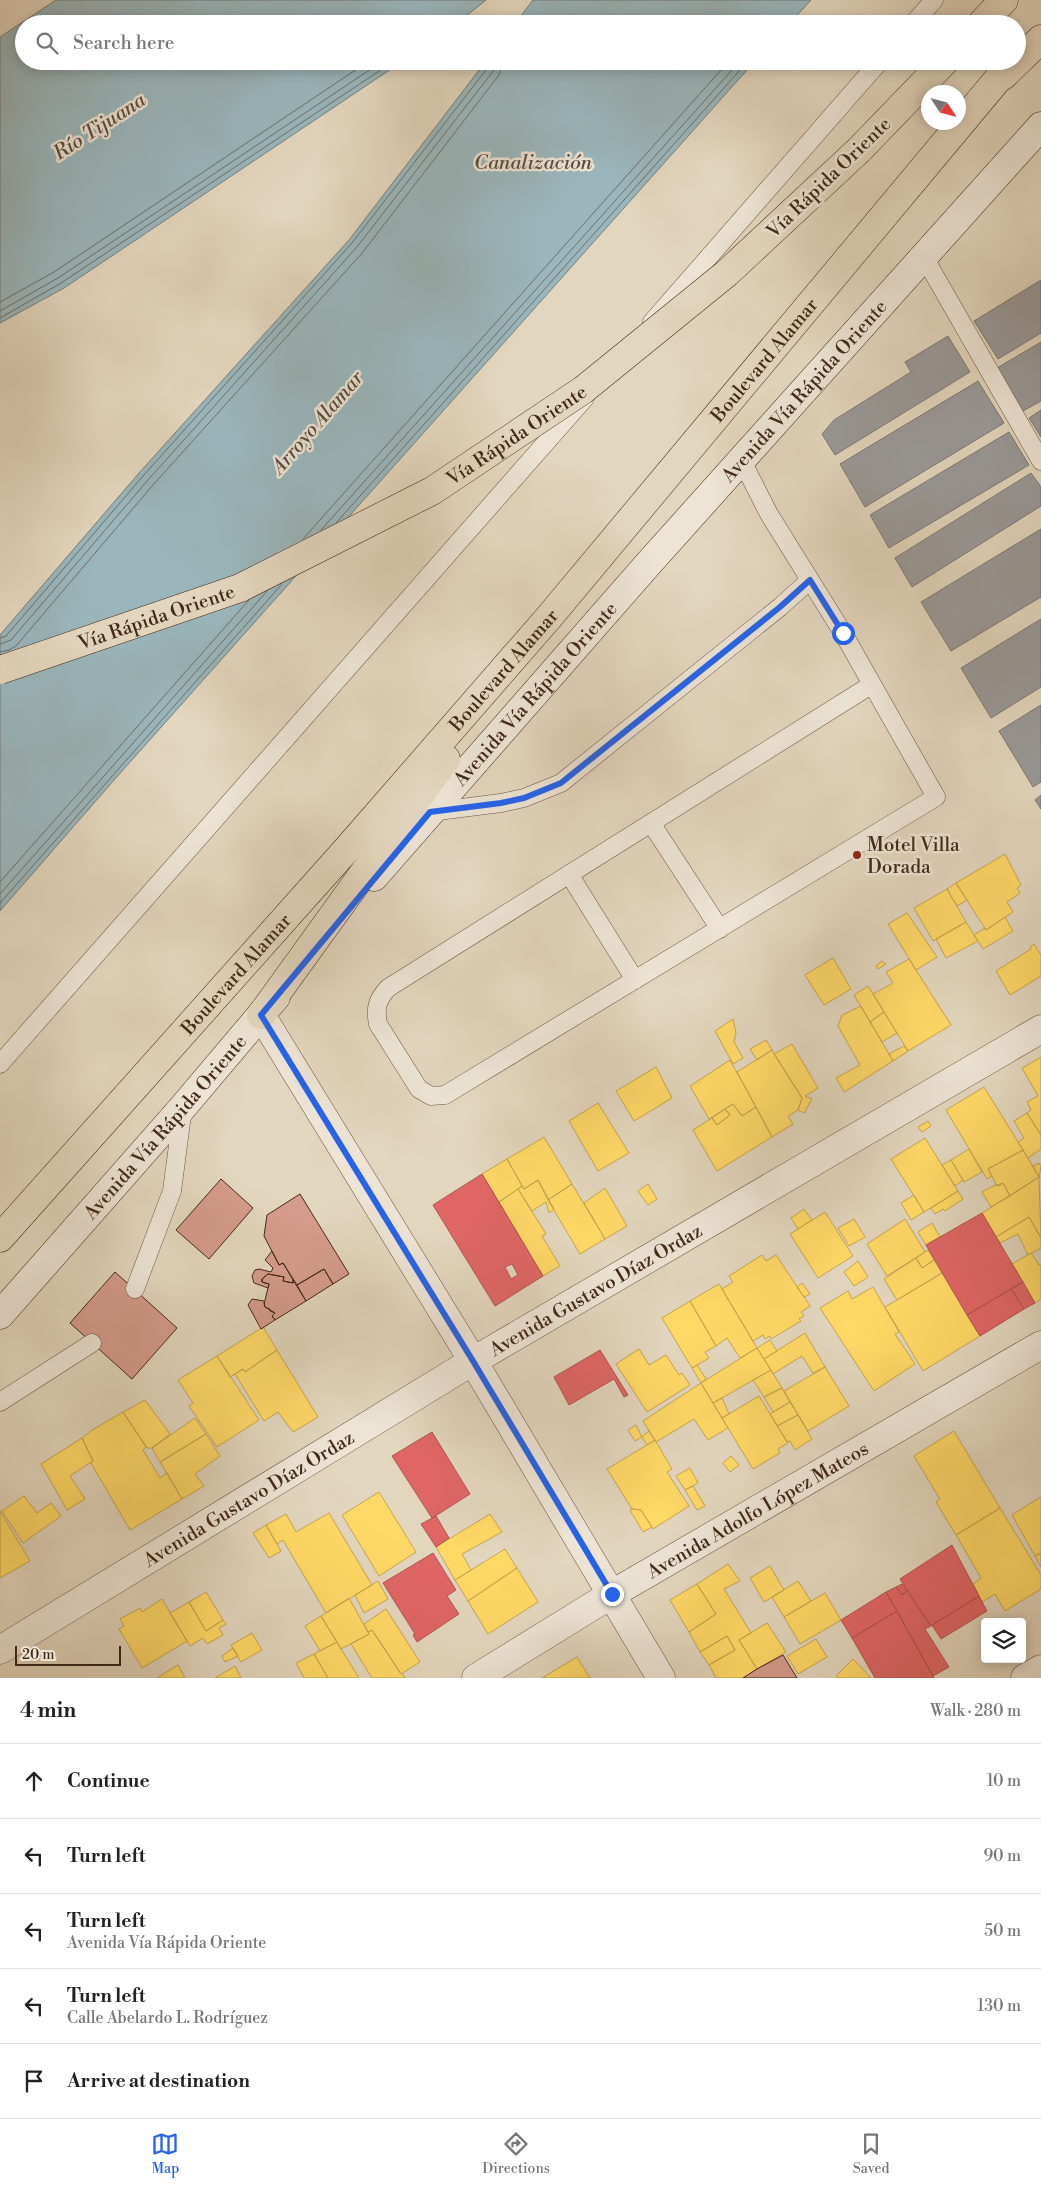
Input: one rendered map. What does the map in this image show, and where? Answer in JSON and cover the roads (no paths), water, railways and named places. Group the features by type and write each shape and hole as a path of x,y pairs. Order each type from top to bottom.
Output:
{"highway":[{"path":"990,15 1004,0"},
{"path":"1026,46 1041,29"},
{"path":"1026,53 1041,39"},
{"name":"Vía Rápida Oriente","path":"0,670 240,588 432,491 583,390 727,273 859,150 936,70"},
{"path":"989,89 1005,70"},
{"path":"989,89 1009,70"},
{"name":"Boulevard Alamar","path":"0,1238 347,849 550,616 989,89"},
{"path":"261,1015 550,616"}],"street":[{"name":"Avenida Vía Rápida Oriente","path":"0,1315 183,1107 430,812 1041,126"},
{"path":"261,1015 473,1361 661,1678"},
{"name":"Avenida Gustavo Díaz Ordaz","path":"0,1650 473,1361 1041,1029"},
{"name":"Avenida Adolfo López Mateos","path":"476,1678 612,1594 1041,1345"},
{"path":"1025,1678 1041,1669"}],"lane":[{"path":"921,15 934,0"},
{"path":"0,1064 872,70"},
{"path":"924,257 1041,460"},
{"path":"742,461 769,514 843,633 936,797 445,1095 431,1096 418,1089 378,1024 377,1004 388,988 871,685"},
{"path":"430,812 501,803 524,798 561,783 780,607 810,580"},
{"path":"651,823 720,928"},
{"path":"569,874 635,980"},
{"path":"135,1289 172,1191 183,1107"},
{"path":"0,1402 92,1343"}],"water":[{"path":"56,0 486,0 467,15 33,15"},
{"path":"533,0 811,0 797,15 522,15"},
{"name":"Río Tijuana","path":"15,27 15,70 390,70 64,288 0,323 0,37"},
{"name":"Canalización","path":"479,70 747,70 114,780 0,911 0,635 139,473 349,240"}],"place":[{"name":"Motel Villa Dorada","path":"857,855"}],"water label":[{"name":"Arroyo Alamar","path":"317,422"}]}
